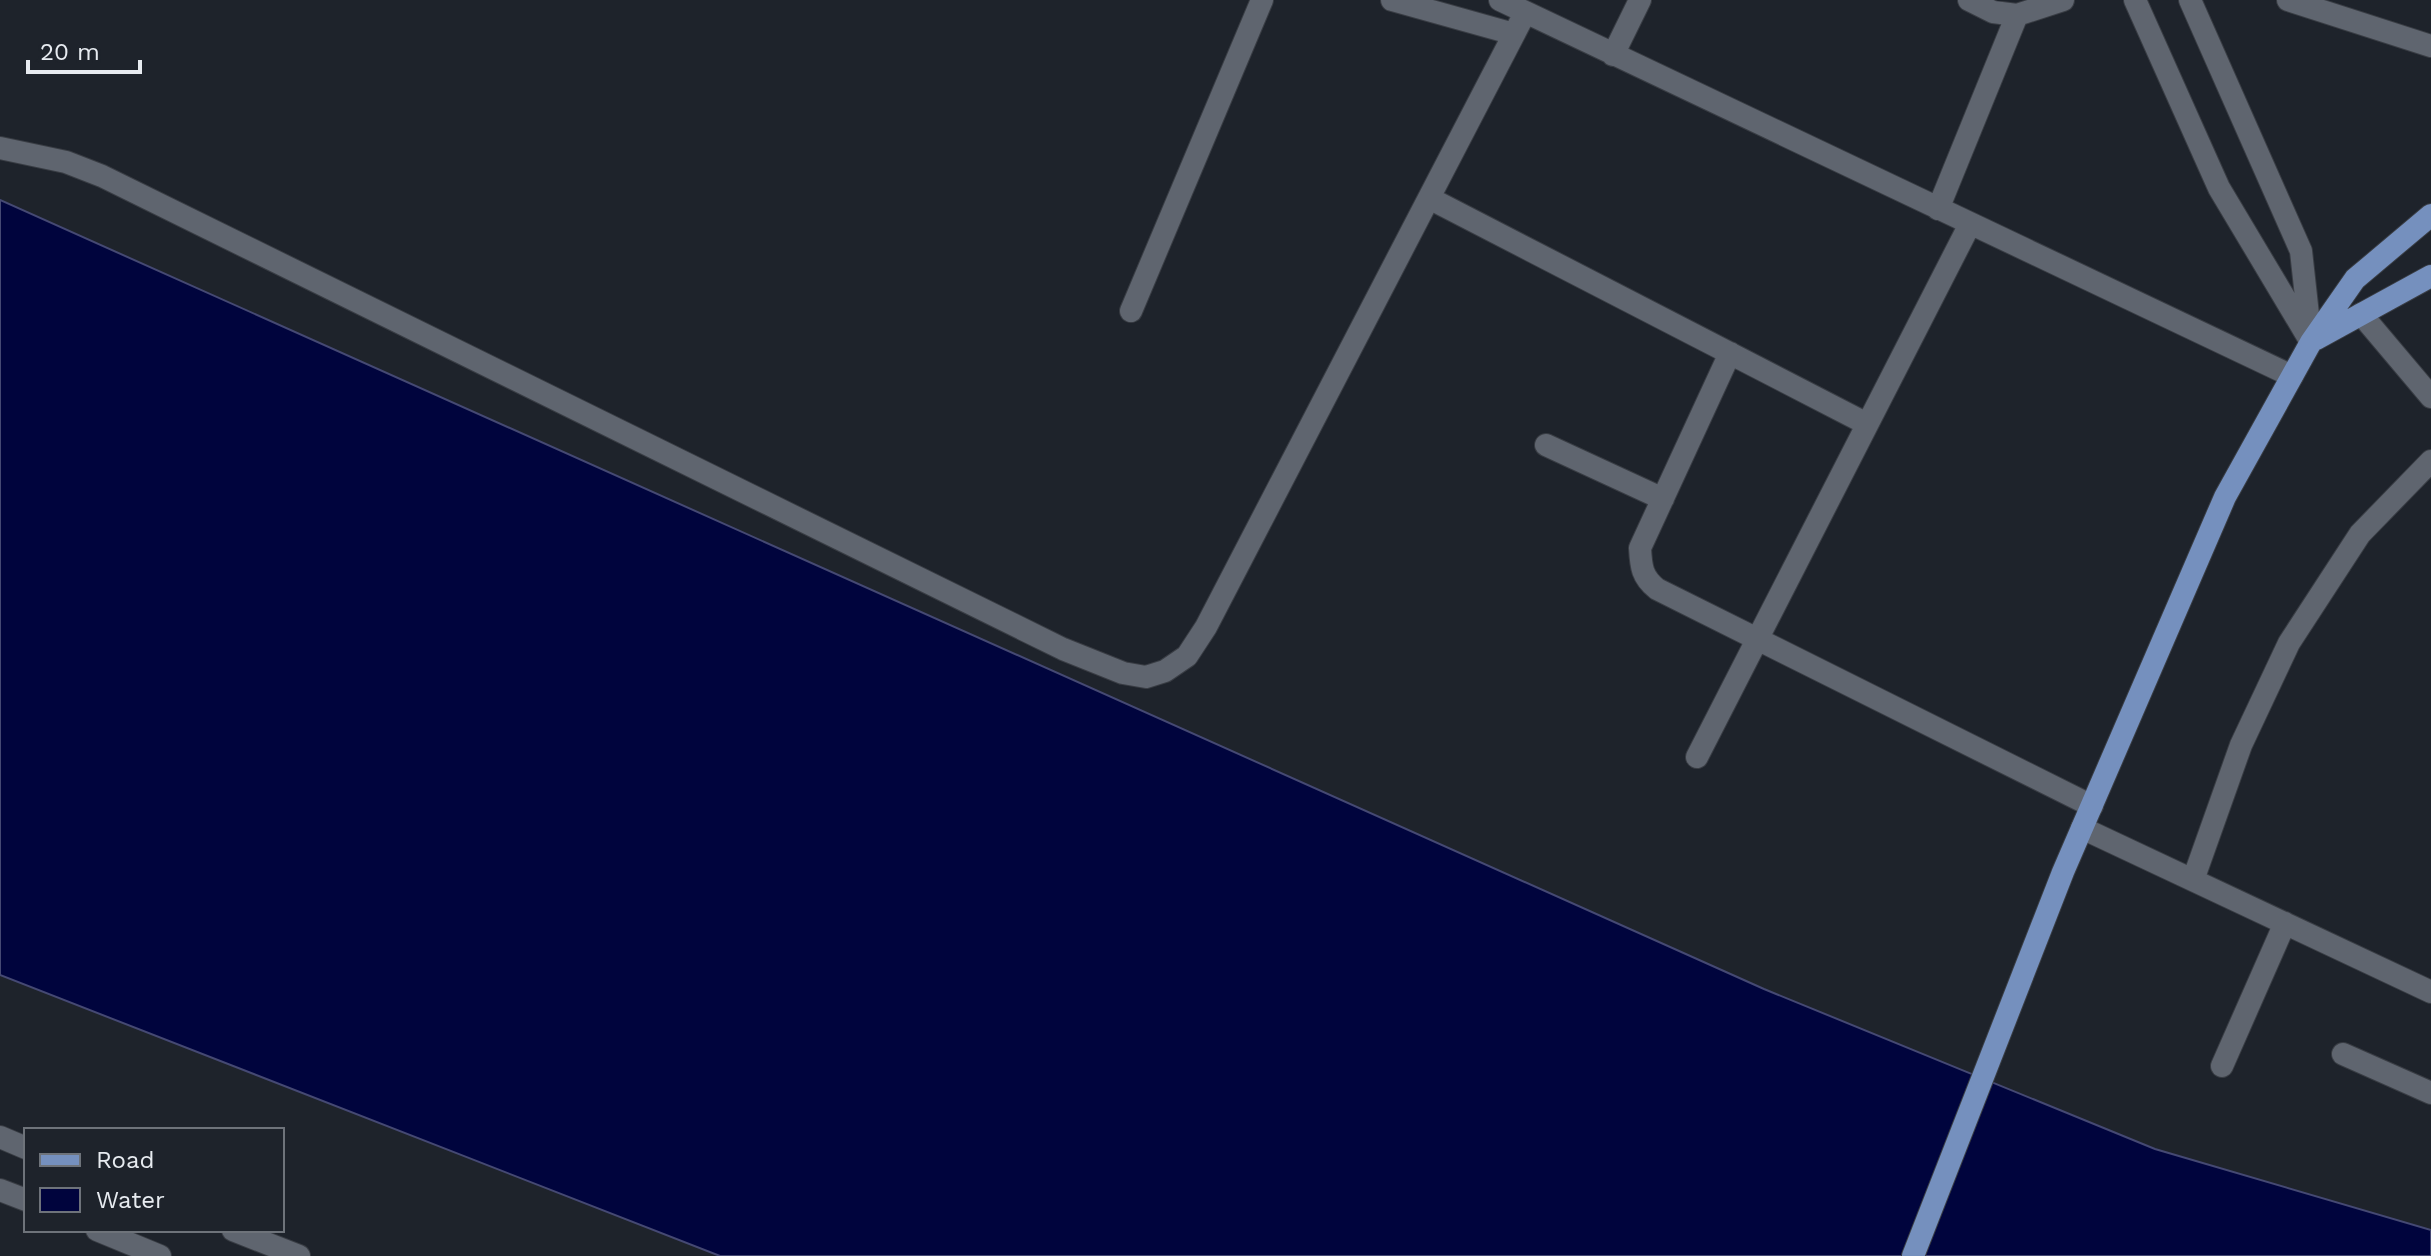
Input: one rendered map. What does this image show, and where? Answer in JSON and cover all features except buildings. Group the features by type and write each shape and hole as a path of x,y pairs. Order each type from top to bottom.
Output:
{"main road":[{"path":"1913,1256 2063,872 2225,497 2311,342 2355,279 2431,215"},
{"path":"2311,342 2431,276"}],"street":[{"path":"1131,311 1262,0"},
{"path":"1392,0 1514,34"},
{"path":"1500,0 2292,376"},
{"path":"1613,55 1640,0"},
{"path":"1969,0 1993,12 2017,15 2063,0"},
{"path":"2135,0 2219,188 2311,342"},
{"path":"2190,0 2301,251 2311,342"},
{"path":"2288,0 2431,46"},
{"path":"0,148 66,162 102,176 1063,649 1123,673 1146,677 1165,671 1187,656 1206,627 1525,13"},
{"path":"1938,209 2017,15"},
{"path":"1429,198 1867,424"},
{"path":"1697,757 1970,224"},
{"path":"2361,314 2431,397"},
{"path":"1730,353 1640,548 1644,578 1657,589 2092,806"},
{"path":"1546,445 1663,499"},
{"path":"2193,880 2241,745 2289,643 2360,534 2431,461"},
{"path":"2082,828 2431,992"},
{"path":"2222,1066 2285,923"},
{"path":"2343,1054 2431,1093"},
{"path":"0,1137 24,1147"},
{"path":"0,1190 24,1199"},
{"path":"102,1232 160,1256"},
{"path":"238,1232 299,1256"}],"water":[{"path":"0,200 1764,989 2155,1149 2431,1230 2431,1256 720,1256 0,975"}]}
